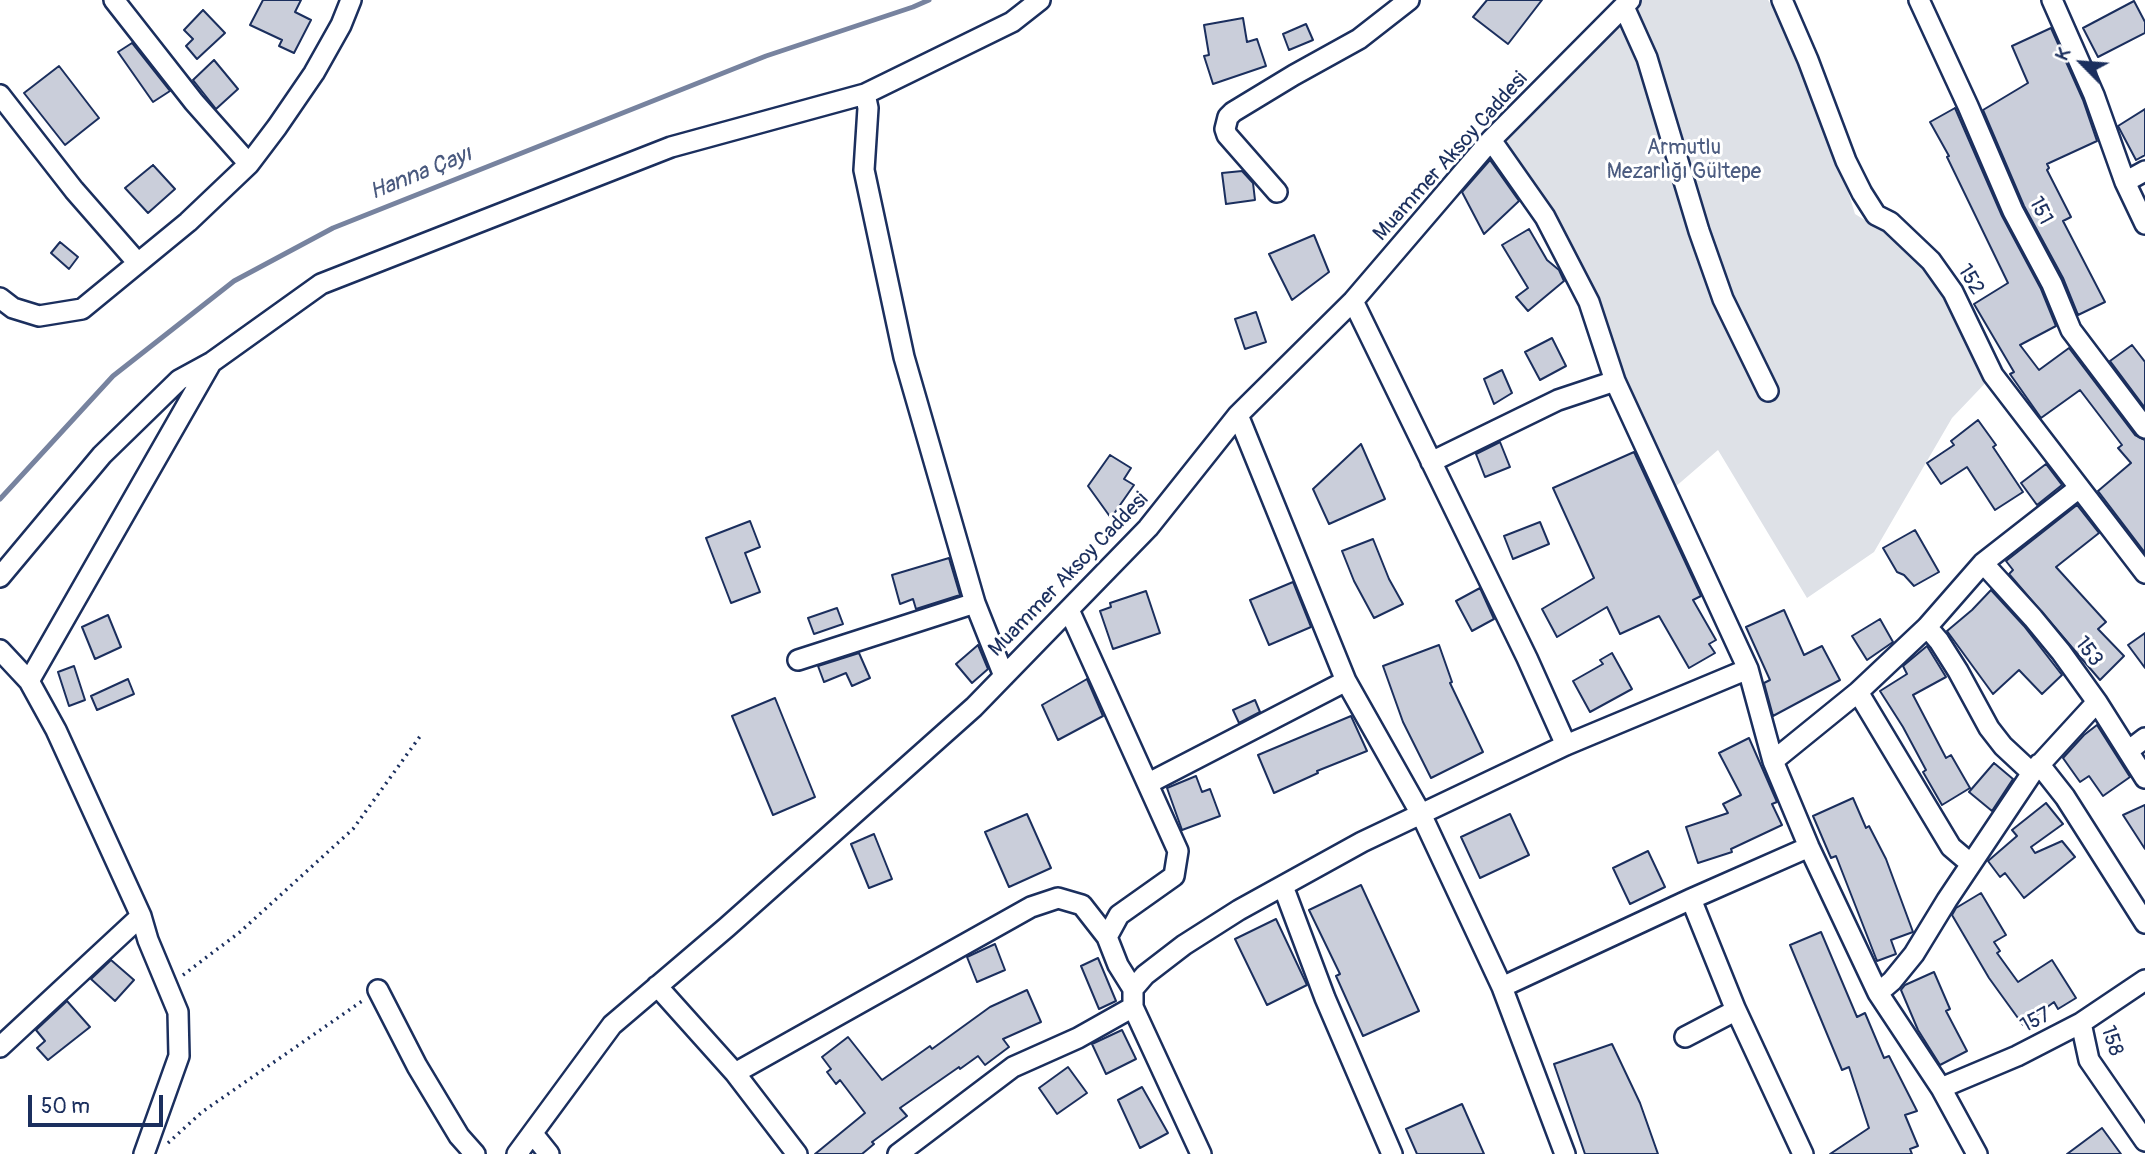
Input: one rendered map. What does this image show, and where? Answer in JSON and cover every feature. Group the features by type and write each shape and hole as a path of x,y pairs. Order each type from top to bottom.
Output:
{"street":[{"path":"114,0 194,102 249,164"},
{"path":"0,298 13,307 39,316 82,309 188,222 249,164 314,73 341,25 351,0"},
{"path":"0,577 102,455 179,380 212,362 321,285 671,147 865,94 1012,22 1040,0"},
{"path":"1277,192 1227,135 1225,129 1228,117 1294,75 1359,39 1409,0"},
{"name":"152","path":"1782,0 1846,161 1862,193 1876,215 1891,222 1931,261 1953,292 1993,375 2145,573"},
{"name":"151","path":"1919,0 2013,211 2052,284 2071,330 2145,428"},
{"path":"2052,0 2094,94 2125,182 2145,224"},
{"path":"1627,4 1647,58 1699,231 1723,299 1768,391"},
{"name":"Muammer Aksoy Caddesi","path":"517,1154 612,1025 974,707 1148,528 1238,415 1353,301 1491,140 1627,4"},
{"path":"865,94 868,108 864,170 904,357 975,603 1004,676"},
{"path":"0,95 74,190 137,262"},
{"path":"1491,140 1545,217 1589,302 1615,381 1748,669 1773,761 1809,847 1878,993 1941,1088 1977,1154"},
{"path":"2125,182 2145,171"},
{"path":"1353,301 1527,658 1566,745"},
{"path":"29,681 212,362"},
{"path":"1431,462 1558,400 1615,381"},
{"path":"1238,415 1346,681 1421,814 1502,987 1563,1153"},
{"path":"1773,761 1858,692 1927,627 1971,574 2079,488"},
{"name":"153","path":"1983,564 2033,618 2097,702 2145,778"},
{"path":"798,660 975,603"},
{"path":"1069,610 1178,851 1174,876 1119,915 1107,937"},
{"path":"1927,627 1939,641 1989,728 2003,746 2036,768 2065,797 2145,923"},
{"path":"0,650 29,681 99,821 141,916 178,1012 179,1056 144,1154"},
{"path":"898,1154 1013,1067 1078,1038 1133,998 1145,975 1184,945 1238,910 1362,842 1566,745 1748,669"},
{"path":"1149,783 1346,681"},
{"path":"1858,692 1951,846 1971,864"},
{"path":"1878,993 1892,981 1914,954 2036,768 2097,702"},
{"path":"2128,751 2145,738"},
{"path":"1502,987 1809,847"},
{"path":"1283,886 1325,998 1392,1154"},
{"path":"735,1073 1031,907 1058,898 1082,905 1107,937 1193,1151"},
{"path":"1691,899 1735,1008 1802,1154"},
{"path":"0,1047 141,916"},
{"name":"157","path":"1941,1088 2017,1056 2081,1023 2145,980"},
{"path":"657,986 735,1073 797,1154"},
{"path":"378,990 417,1066 459,1136 475,1154"},
{"path":"1685,1037 1729,1014 1735,1008"},
{"name":"158","path":"2081,1023 2089,1060 2145,1141"},
{"path":"533,1135 549,1154"}],"path":[{"path":"167,986 240,932 353,829 421,735"},
{"path":"165,1146 202,1112 378,990"}],"green space":[{"name":"Armutlu Mezarlığı Gültepe","path":"1631,0 1768,0 1808,60 1855,214 1931,261 1993,375 1952,418 1874,552 1807,598 1718,450 1667,494 1589,302 1491,140"}],"building":[{"path":"263,0 301,0 295,12 311,20 294,53 279,46 282,40 250,25"},
{"path":"1487,0 1542,0 1508,44 1473,17"},
{"path":"2134,1 2145,22 2145,33 2098,57 2083,28"},
{"path":"203,10 225,33 197,59 186,46 193,39 184,30"},
{"path":"1243,18 1247,42 1257,39 1266,66 1213,84 1204,56 1209,55 1204,25"},
{"path":"1306,24 1313,40 1289,50 1283,34"},
{"path":"2051,28 2083,100 2097,141 2047,164 2047,170 2071,217 2063,221 2105,302 2078,315 2063,278 2024,206 1983,110 2028,83 2012,46"},
{"path":"132,43 170,91 153,102 118,52"},
{"path":"214,60 238,89 216,109 193,80"},
{"path":"59,66 99,118 65,145 24,93"},
{"path":"1955,108 2002,216 2041,289 2056,326 2020,345 2039,370 2069,348 2135,435 2145,440 2145,553 2098,491 2131,463 2118,448 2122,445 2080,390 2041,418 2010,374 2014,372 1974,304 2008,283 1947,157 1949,156 1930,122"},
{"path":"2145,109 2145,155 2136,160 2118,126"},
{"path":"1490,160 1519,201 1484,234 1462,192"},
{"path":"153,165 175,189 148,213 125,188"},
{"path":"1242,171 1253,183 1255,200 1226,204 1222,173"},
{"path":"1529,229 1547,260 1559,270 1564,281 1528,311 1516,297 1528,288 1502,245"},
{"path":"1314,235 1329,272 1292,300 1269,254"},
{"path":"60,242 78,257 69,269 51,253"},
{"path":"1256,312 1266,342 1245,349 1235,319"},
{"path":"1552,338 1566,366 1540,380 1525,352"},
{"path":"2132,345 2145,362 2145,408 2110,361"},
{"path":"1502,370 1512,393 1494,404 1484,379"},
{"path":"1978,420 2023,492 1995,510 1967,467 1941,484 1927,463 1954,445 1951,441"},
{"path":"1500,442 1510,467 1485,477 1476,454"},
{"path":"1361,444 1385,499 1329,524 1313,489"},
{"path":"1634,452 1701,596 1693,600 1716,640 1709,644 1715,653 1689,668 1659,616 1620,634 1607,607 1557,637 1542,609 1594,578 1553,488"},
{"path":"1110,455 1131,468 1124,479 1134,485 1111,518 1088,486"},
{"path":"2046,464 2062,485 2037,505 2021,483"},
{"path":"2077,505 2099,533 2056,567 2106,622 2098,629 2124,656 2100,680 2009,574 2013,570 2006,561"},
{"path":"750,521 760,547 745,553 760,592 731,603 706,538"},
{"path":"1540,522 1549,544 1513,559 1504,536"},
{"path":"1915,530 1939,572 1914,586 1904,575 1897,572 1883,548"},
{"path":"1373,539 1389,579 1403,604 1374,618 1354,581 1342,551"},
{"path":"949,558 960,595 916,609 913,599 900,604 892,575"},
{"path":"1293,582 1311,627 1269,645 1250,600"},
{"path":"1480,588 1494,619 1472,631 1456,601"},
{"path":"1991,590 2024,626 2062,675 2042,694 2019,670 1993,694 1947,631"},
{"path":"1146,591 1160,633 1113,649 1100,611 1111,607 1110,603"},
{"path":"837,608 843,624 814,634 808,618"},
{"path":"1784,610 1804,655 1822,646 1840,680 1773,716 1764,683 1770,680 1746,627"},
{"path":"108,615 121,647 95,659 82,627"},
{"path":"1880,619 1893,642 1867,660 1852,636"},
{"path":"2145,633 2145,668 2128,645"},
{"path":"978,645 988,669 972,683 956,664"},
{"path":"1439,645 1452,682 1450,683 1483,752 1431,778 1403,722 1383,666"},
{"path":"1927,646 1946,677 1913,695 1946,758 1951,755 1970,788 1942,805 1923,772 1926,770 1903,727 1880,691 1907,674 1903,666"},
{"path":"859,653 870,678 852,686 846,673 824,682 818,666"},
{"path":"1612,653 1632,689 1590,712 1573,681 1603,664 1600,660"},
{"path":"74,666 85,700 69,706 58,672"},
{"path":"128,679 134,694 97,710 91,696"},
{"path":"1087,679 1103,716 1058,740 1042,705"},
{"path":"775,698 815,797 773,815 732,716"},
{"path":"1255,700 1260,712 1239,723 1233,710"},
{"path":"1351,716 1367,751 1317,771 1318,773 1274,793 1258,755"},
{"path":"2097,725 2130,777 2103,796 2089,776 2080,782 2063,758"},
{"path":"1749,738 1777,802 1772,804 1782,825 1731,849 1732,852 1698,863 1686,827 1728,813 1723,804 1741,795 1719,753"},
{"path":"1994,763 2013,779 1992,811 1969,792"},
{"path":"1196,776 1202,792 1210,789 1220,816 1182,830 1167,788"},
{"path":"1853,798 1866,828 1869,826 1886,859 1913,932 1891,940 1896,954 1877,961 1836,856 1831,858 1813,816"},
{"path":"2046,803 2063,824 2031,847 2035,853 2062,841 2075,857 2024,898 2005,873 2000,877 1988,861 2017,836 2012,830"},
{"path":"2145,805 2145,849 2123,815"},
{"path":"1027,814 1051,868 1009,887 985,832"},
{"path":"1510,814 1529,855 1480,878 1461,837"},
{"path":"874,834 892,879 869,888 851,844"},
{"path":"1648,851 1665,887 1630,904 1613,868"},
{"path":"1361,885 1419,1011 1363,1036 1336,976 1340,974 1309,910"},
{"path":"1981,893 2006,935 1994,942 2000,951 1997,953 2018,982 2052,960 2076,998 2058,1009 2054,1002 2023,1025 1989,978 1952,915 1956,908"},
{"path":"1276,919 1307,985 1267,1005 1235,939"},
{"path":"1821,932 1857,1017 1865,1013 1884,1058 1889,1056 1917,1111 1905,1115 1918,1146 1910,1149 1912,1154 1830,1154 1869,1128 1849,1067 1842,1070 1790,945"},
{"path":"995,944 1005,970 977,982 967,957"},
{"path":"1098,958 1116,1001 1099,1009 1081,966"},
{"path":"111,960 134,980 115,1001 91,979"},
{"path":"1934,972 1950,1009 1946,1011 1967,1051 1940,1065 1918,1030 1901,990 1905,985"},
{"path":"1027,990 1041,1022 1003,1039 1009,1047 985,1065 978,1056 900,1108 907,1116 872,1142 874,1144 862,1154 815,1154 865,1113 840,1080 836,1084 827,1072 831,1069 822,1057 848,1037 882,1080 930,1046 932,1049 990,1007"},
{"path":"67,1001 90,1027 48,1060 37,1048 45,1041 36,1030"},
{"path":"1122,1030 1136,1059 1106,1074 1092,1044"},
{"path":"1612,1044 1640,1103 1658,1154 1585,1154 1554,1064"},
{"path":"1068,1067 1087,1093 1057,1114 1039,1088"},
{"path":"1142,1087 1168,1133 1140,1148 1118,1100"},
{"path":"1462,1104 1484,1154 1417,1154 1406,1129"},
{"path":"2102,1128 2121,1154 2067,1154"}],"waterway":[{"name":"Hanna Çayı","path":"0,499 113,376 234,281 333,228 766,56 929,0"}]}
